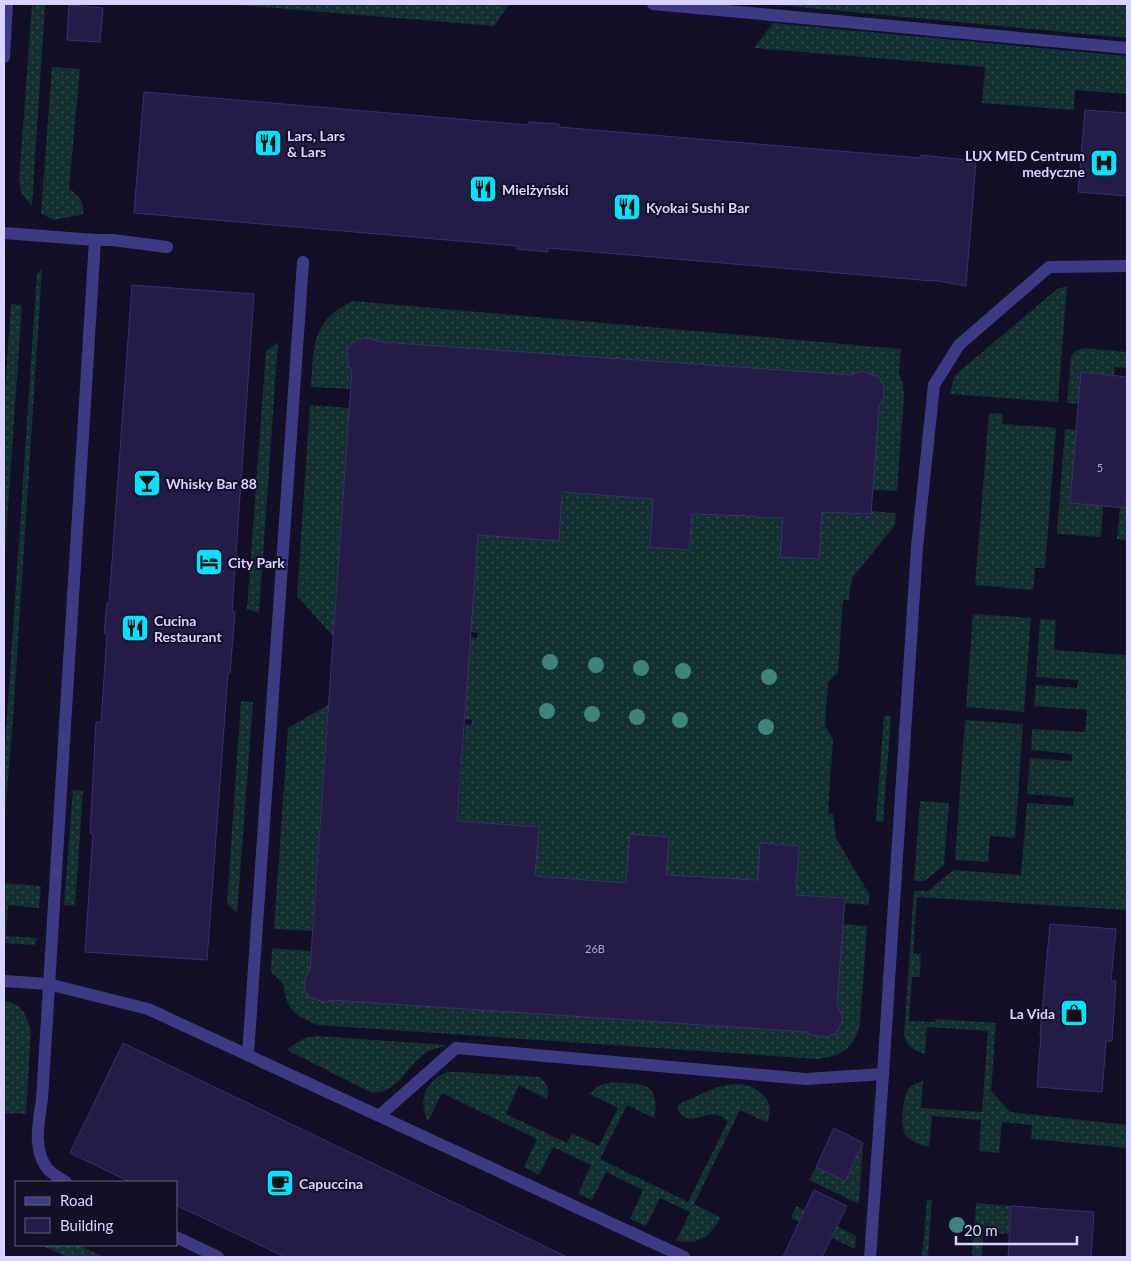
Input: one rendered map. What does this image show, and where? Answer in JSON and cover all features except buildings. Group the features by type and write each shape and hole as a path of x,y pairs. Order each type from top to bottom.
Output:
{"street":[{"path":"4,57 7,4"},
{"path":"653,4 1127,48"},
{"path":"4,233 112,240 167,246"},
{"path":"64,1181 47,1170 40,1155 37,1137 42,1099 95,240"},
{"path":"248,1054 303,262"},
{"path":"870,1257 917,547 934,384 959,344 1049,267 1127,266"},
{"path":"4,981 48,984 148,1009 684,1257"},
{"path":"380,1115 456,1048 806,1079 883,1074"},
{"path":"178,1238 218,1257"}],"green space":[{"path":"32,4 45,4 32,206 22,194 19,181"},
{"path":"227,4 509,4 494,26"},
{"path":"768,4 1127,4 1127,38"},
{"path":"773,23 1127,56 1127,94 1075,90 1074,110 982,103 985,67 754,48"},
{"path":"52,67 80,69 69,189 80,199 83,206 83,214 53,220 41,213"},
{"path":"42,269 13,718 4,827 4,762 37,274"},
{"path":"1067,286 1058,402 950,394 954,377 960,371 1057,289"},
{"path":"353,301 901,349 899,373 903,384 904,396 897,491 873,490 875,408 884,398 884,389 877,377 850,379 380,342 363,339 356,341 348,350 350,365 355,373 350,389 311,387 317,336 329,317 339,308"},
{"path":"11,304 22,305 4,565 4,405"},
{"path":"278,342 259,613 247,609 266,351"},
{"path":"1083,348 1127,352 1127,368 1115,367 1114,375 1081,372 1078,404 1067,403 1071,357 1075,351"},
{"path":"310,405 349,408 333,636 297,596"},
{"path":"989,413 1003,414 1002,424 1056,428 1045,568 1035,568 1033,590 975,585"},
{"path":"1065,429 1076,430 1070,503 1103,506 1101,537 1057,534"},
{"path":"564,492 658,501 651,547 689,550 692,513 755,504 754,517 789,510 781,557 819,559 822,522 818,511 871,515 871,511 896,513 895,525 853,577 849,600 843,600 838,673 828,682 825,726 833,739 828,814 833,814 836,838 869,894 869,905 844,903 844,897 797,895 797,892 791,892 797,883 799,846 760,843 758,881 728,879 695,890 695,876 691,876 690,887 661,882 666,874 669,837 630,834 632,880 626,880 626,883 537,876 531,873 536,865 539,827 457,832 465,724 471,725 472,720 465,719 470,637 477,638 478,633 471,632 479,524 559,541 562,503 557,494 563,494"},
{"path":"1120,507 1127,508 1127,540 1117,539"},
{"path":"973,614 1031,618 1024,712 966,707"},
{"path":"1040,619 1056,620 1054,650 1127,655 1127,910 917,897 913,953 921,954 920,977 912,977 909,1021 935,1022 936,1019 996,1023 991,1091 1010,1112 1127,1125 1127,1148 1031,1139 1032,1125 1002,1122 999,1153 979,1151 981,1120 932,1116 929,1147 916,1143 903,1130 904,1104 909,1088 923,1081 921,1108 982,1112 988,1031 927,1027 925,1054 914,1049 907,1042 904,1035 914,891 928,891 953,870 1021,875 1027,803 1073,806 1074,798 1027,794 1030,758 1072,761 1072,754 1031,750 1032,729 1085,732 1087,710 1034,706 1036,685 1077,688 1078,680 1036,677"},
{"path":"241,701 253,702 237,913 227,904"},
{"path":"328,705 312,931 274,929 288,728"},
{"path":"884,716 891,716 883,822 876,821"},
{"path":"965,720 1023,724 1015,838 990,836 988,862 955,860"},
{"path":"73,790 83,791 75,906 64,905"},
{"path":"920,801 949,803 944,865 925,881 914,881"},
{"path":"4,883 41,886 39,908 8,905 6,936 37,938 35,945 4,943"},
{"path":"843,924 867,926 860,1025 850,1046 834,1056 818,1059 318,1025 297,1015 286,999 283,983 271,972 272,948 311,951 314,967 306,977 305,987 309,995 323,1001 333,1000 804,1028 821,1037 836,1032 842,1019 840,1011 833,1003"},
{"path":"4,1000 17,1005 24,1012 31,1029 26,1114 4,1113"},
{"path":"317,1036 448,1045 431,1050 421,1056 402,1078 388,1089 380,1092 370,1092 287,1050 301,1040"},
{"path":"447,1072 539,1077 547,1086 547,1099 519,1085 506,1114 567,1143 572,1133 599,1146 618,1108 590,1094 598,1087 611,1083 638,1084 647,1087 655,1098 656,1109 654,1118 627,1105 600,1159 688,1202 728,1121 717,1115 687,1118 678,1111 678,1106 712,1089 735,1084 746,1085 756,1089 765,1097 770,1112 767,1123 740,1110 694,1204 721,1218 708,1235 703,1238 685,1242 676,1241 690,1212 660,1198 646,1226 630,1219 643,1190 606,1172 592,1200 578,1194 591,1165 553,1147 539,1175 524,1167 537,1139 442,1093 428,1121 423,1106 426,1092 434,1080"},
{"path":"863,1143 859,1204 809,1180 816,1167 845,1181"},
{"path":"927,1199 932,1200 928,1257 922,1257"},
{"path":"976,1203 1011,1206 1009,1234 987,1233 983,1231 982,1257 972,1257"},
{"path":"796,1206 856,1236 855,1249 791,1218"},
{"path":"43,1246 80,1246 104,1257 67,1257"}],"place":[{"name":"Lars, Lars & Lars","path":"268,143"},
{"name":"LUX MED Centrum medyczne","path":"1104,163"},
{"name":"Mielżyński","path":"483,189"},
{"name":"Kyokai Sushi Bar","path":"627,207"},
{"name":"Whisky Bar 88","path":"147,483"},
{"name":"City Park","path":"209,562"},
{"name":"Cucina Restaurant","path":"135,628"},
{"name":"La Vida","path":"1074,1013"},
{"name":"Capuccina","path":"280,1183"}]}
